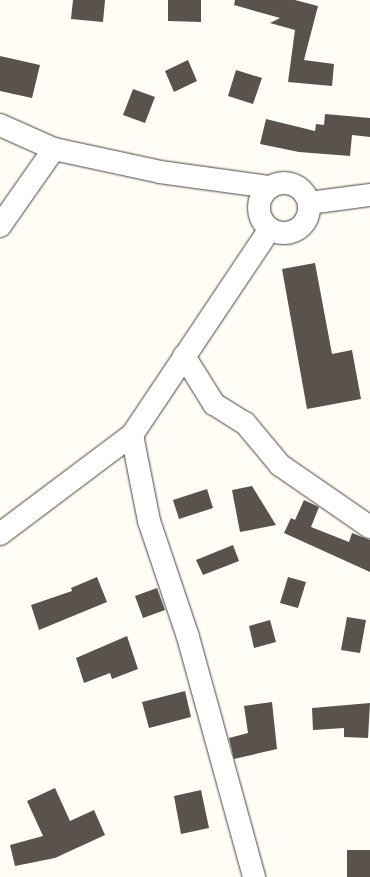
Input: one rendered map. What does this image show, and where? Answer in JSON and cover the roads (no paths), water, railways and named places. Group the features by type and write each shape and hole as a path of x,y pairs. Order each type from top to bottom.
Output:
{"street":[{"path":"0,125 54,149 160,172 270,187"},
{"path":"0,226 54,149"},
{"path":"279,183 293,185 305,194 309,203 305,222 298,229 279,233 270,229 263,222 259,203 270,187 279,183"},
{"path":"309,203 370,195"},
{"path":"0,534 132,435 270,229"},
{"path":"184,356 214,404 246,423 280,465 370,527"},
{"path":"132,435 149,521 188,637 254,877"}]}
